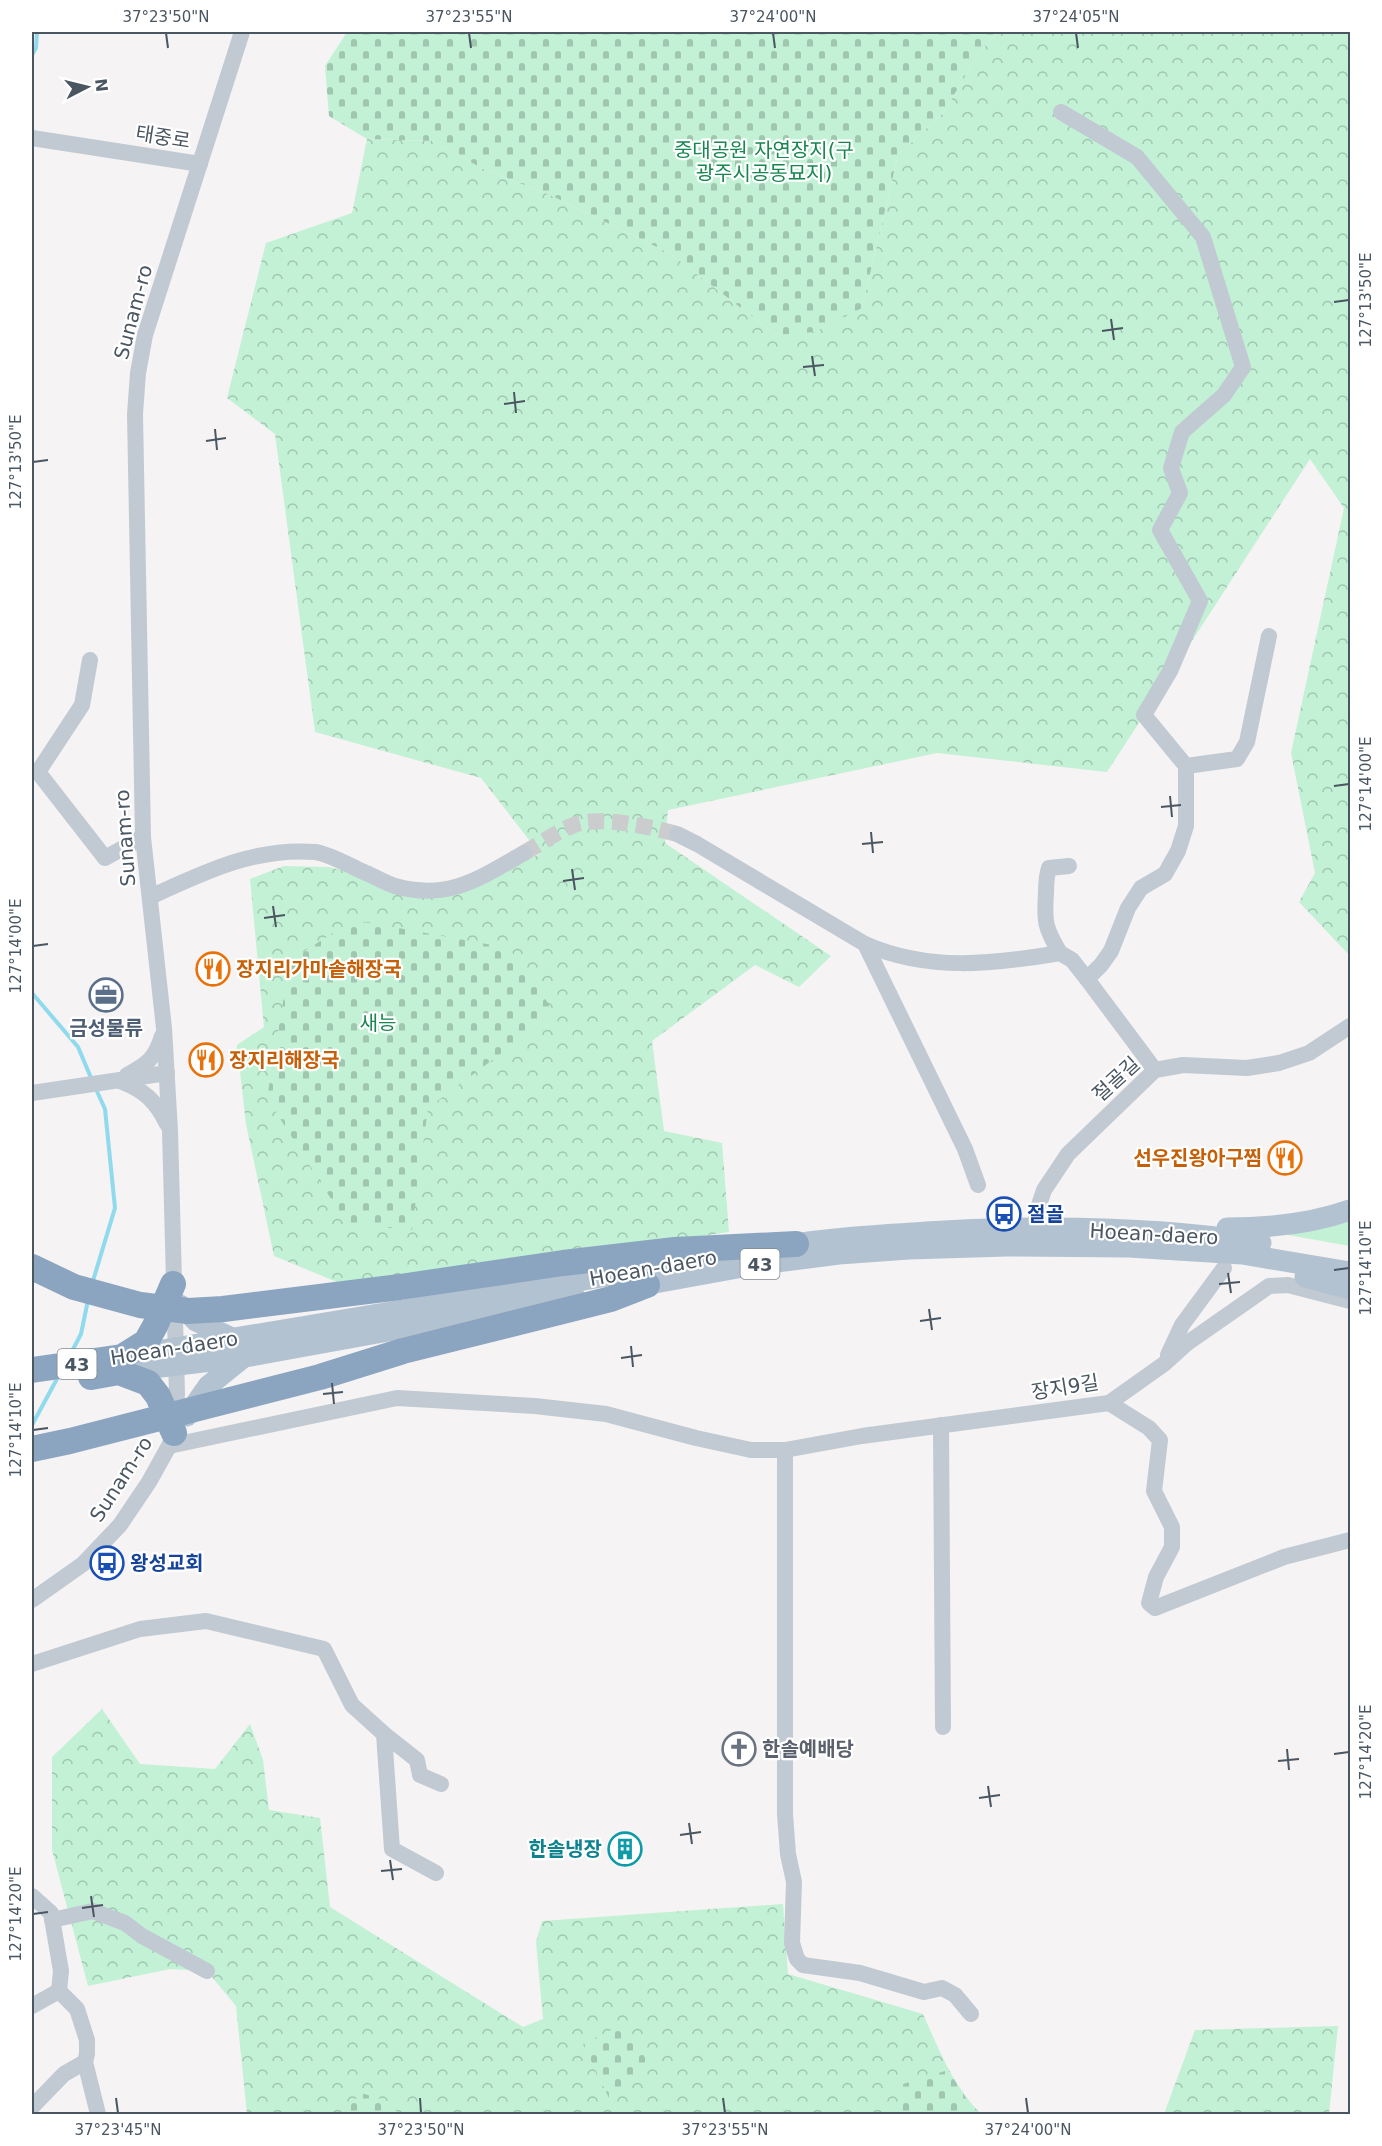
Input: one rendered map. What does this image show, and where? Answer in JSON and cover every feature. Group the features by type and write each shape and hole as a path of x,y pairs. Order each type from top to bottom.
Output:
{"highway":[{"path":"32,1268 74,1287 140,1305 188,1311 223,1310 563,1263 675,1250 796,1244"},
{"path":"32,1451 320,1377 403,1351 611,1299 647,1285"},
{"path":"171,1440 158,1396 148,1383 121,1365 146,1341 174,1292"},
{"name":"Hoean-daero","path":"32,1370 121,1365"},
{"name":"43","path":"32,1387 121,1365"}],"main road":[{"path":"1120,1230 1275,1226 1314,1221 1350,1210"},
{"name":"Hoean-daero","path":"240,1348 796,1244 911,1233 1035,1228 1120,1230 1223,1237 1350,1259"},
{"name":"Hoean-daero","path":"121,1365 647,1285 754,1265 840,1254 1007,1246 1129,1247 1273,1258 1350,1272"},
{"path":"1208,1252 1350,1289"},
{"path":"171,1440 208,1386 240,1348 196,1321 174,1292"}],"street":[{"name":"Sunam-ro","path":"32,1600 83,1564 120,1525 149,1482 171,1440 177,1394 170,1131 164,1028 143,837 135,414 138,373 145,335 242,32"},
{"path":"1061,112 1137,157 1203,237 1243,367 1224,395 1182,432 1171,468 1180,493 1160,530 1200,601 1170,671 1144,716 1186,766 1186,826 1178,851 1165,874 1141,888 1128,908 1111,951 1087,979"},
{"name":"태중로","path":"40,139 200,164"},
{"path":"1186,766 1237,759 1246,742 1269,636"},
{"path":"90,660 82,705 38,772 105,858 143,837"},
{"path":"677,834 865,944 885,953 910,960 957,965 1060,953"},
{"path":"150,897 218,866 259,854 318,852 396,886 424,890 448,890 473,882 524,853"},
{"path":"1069,866 1049,868 1046,876 1044,920 1049,934 1060,953 1072,960 1155,1070"},
{"path":"865,944 965,1149 978,1185"},
{"name":"절골길","path":"1035,1228 1037,1211 1044,1190 1068,1154 1155,1070 1183,1065 1247,1068 1279,1063 1309,1053 1350,1026"},
{"path":"119,1080 148,1063 158,1048 164,1028"},
{"path":"32,1093 167,1073"},
{"path":"119,1080 150,1096 159,1108 170,1131"},
{"path":"1164,1364 1182,1325 1224,1268"},
{"name":"장지9길","path":"171,1440 396,1398 535,1406 606,1414 751,1450 785,1449 941,1425 1109,1403 1164,1364 1186,1344 1269,1286 1288,1285 1350,1301"},
{"path":"1109,1403 1149,1428 1160,1440 1154,1491 1172,1527 1172,1547 1156,1577 1149,1604 1155,1608 1284,1557 1350,1540"},
{"path":"941,1425 943,1727"},
{"path":"785,1449 785,1814 788,1854 794,1882 792,1943 797,1959 802,1965 860,1973 924,1992 942,1988 955,1995 970,2014"},
{"path":"32,1664 140,1629 206,1621 324,1649 352,1705 417,1760 420,1775 441,1784"},
{"path":"384,1734 392,1849 436,1873"},
{"path":"32,1896 51,1913 61,1971 59,1991"},
{"path":"52,1920 93,1911 125,1923 142,1936 207,1971"},
{"path":"32,2006 59,1991"},
{"path":"59,1991 77,2009 87,2040 85,2062 98,2115"},
{"path":"32,2107 64,2074 85,2062"}],"green space":[{"name":"중대공원 자연장지(구 광주시공동묘지)","path":"347,32 997,32 978,54 944,112 898,155 862,308 815,332 776,335 671,254 548,194 485,170 432,141 367,139 329,116 325,66"},
{"path":"997,32 1350,32 1350,956 1299,902 1315,873 1291,753 1344,508 1310,459 1107,772 937,753 668,810 665,843 831,956 799,987 755,965 652,1041 664,1131 722,1143 729,1232 349,1287 274,1256 246,1124 237,1045 264,1027 250,879 284,866 329,867 426,892 478,883 540,854 481,778 315,732 275,434 227,398 266,243 352,213 367,139 432,141 485,170 548,194 671,254 776,335 862,308 898,155 944,112 978,54"},
{"name":"새능","path":"354,920 509,948 555,1013 428,1108 412,1230 347,1224 267,1098 290,960"},
{"path":"1350,1215 1350,1246 1277,1233"},
{"path":"102,1709 140,1764 215,1769 250,1724 263,1760 269,1810 320,1818 330,1907 523,2027 543,2019 536,1942 542,1921 783,1904 788,1974 923,2014 955,2080 981,2114 247,2114 236,2006 207,1971 170,1969 88,1986 52,1850 52,1757"},
{"path":"622,2025 651,2066 609,2098 583,2044"},
{"path":"1338,2026 1329,2114 1164,2114 1195,2030"},
{"path":"948,2070 968,2101 981,2114 898,2114 901,2085"},
{"path":"361,2093 394,2103 397,2114 344,2113"}],"waterway":[{"path":"32,55 36,48 37,32"},
{"path":"32,993 78,1047 92,1080"},
{"path":"92,1284 115,1208 105,1109 95,1087"},
{"path":"70,1355 81,1334 88,1300"},
{"path":"32,1425 58,1377"}],"tunnel":[{"path":"524,853 561,831 585,822 625,823 677,834"}],"place":[{"name":"장지리가마솥해장국","path":"213,969"},
{"name":"금성물류","path":"106,995"},
{"name":"장지리해장국","path":"206,1060"},
{"name":"선우진왕아구찜","path":"1285,1158"},
{"name":"절골","path":"1004,1214"},
{"name":"왕성교회","path":"107,1563"},
{"name":"한솔예배당","path":"739,1749"},
{"name":"한솔냉장","path":"625,1849"}]}
